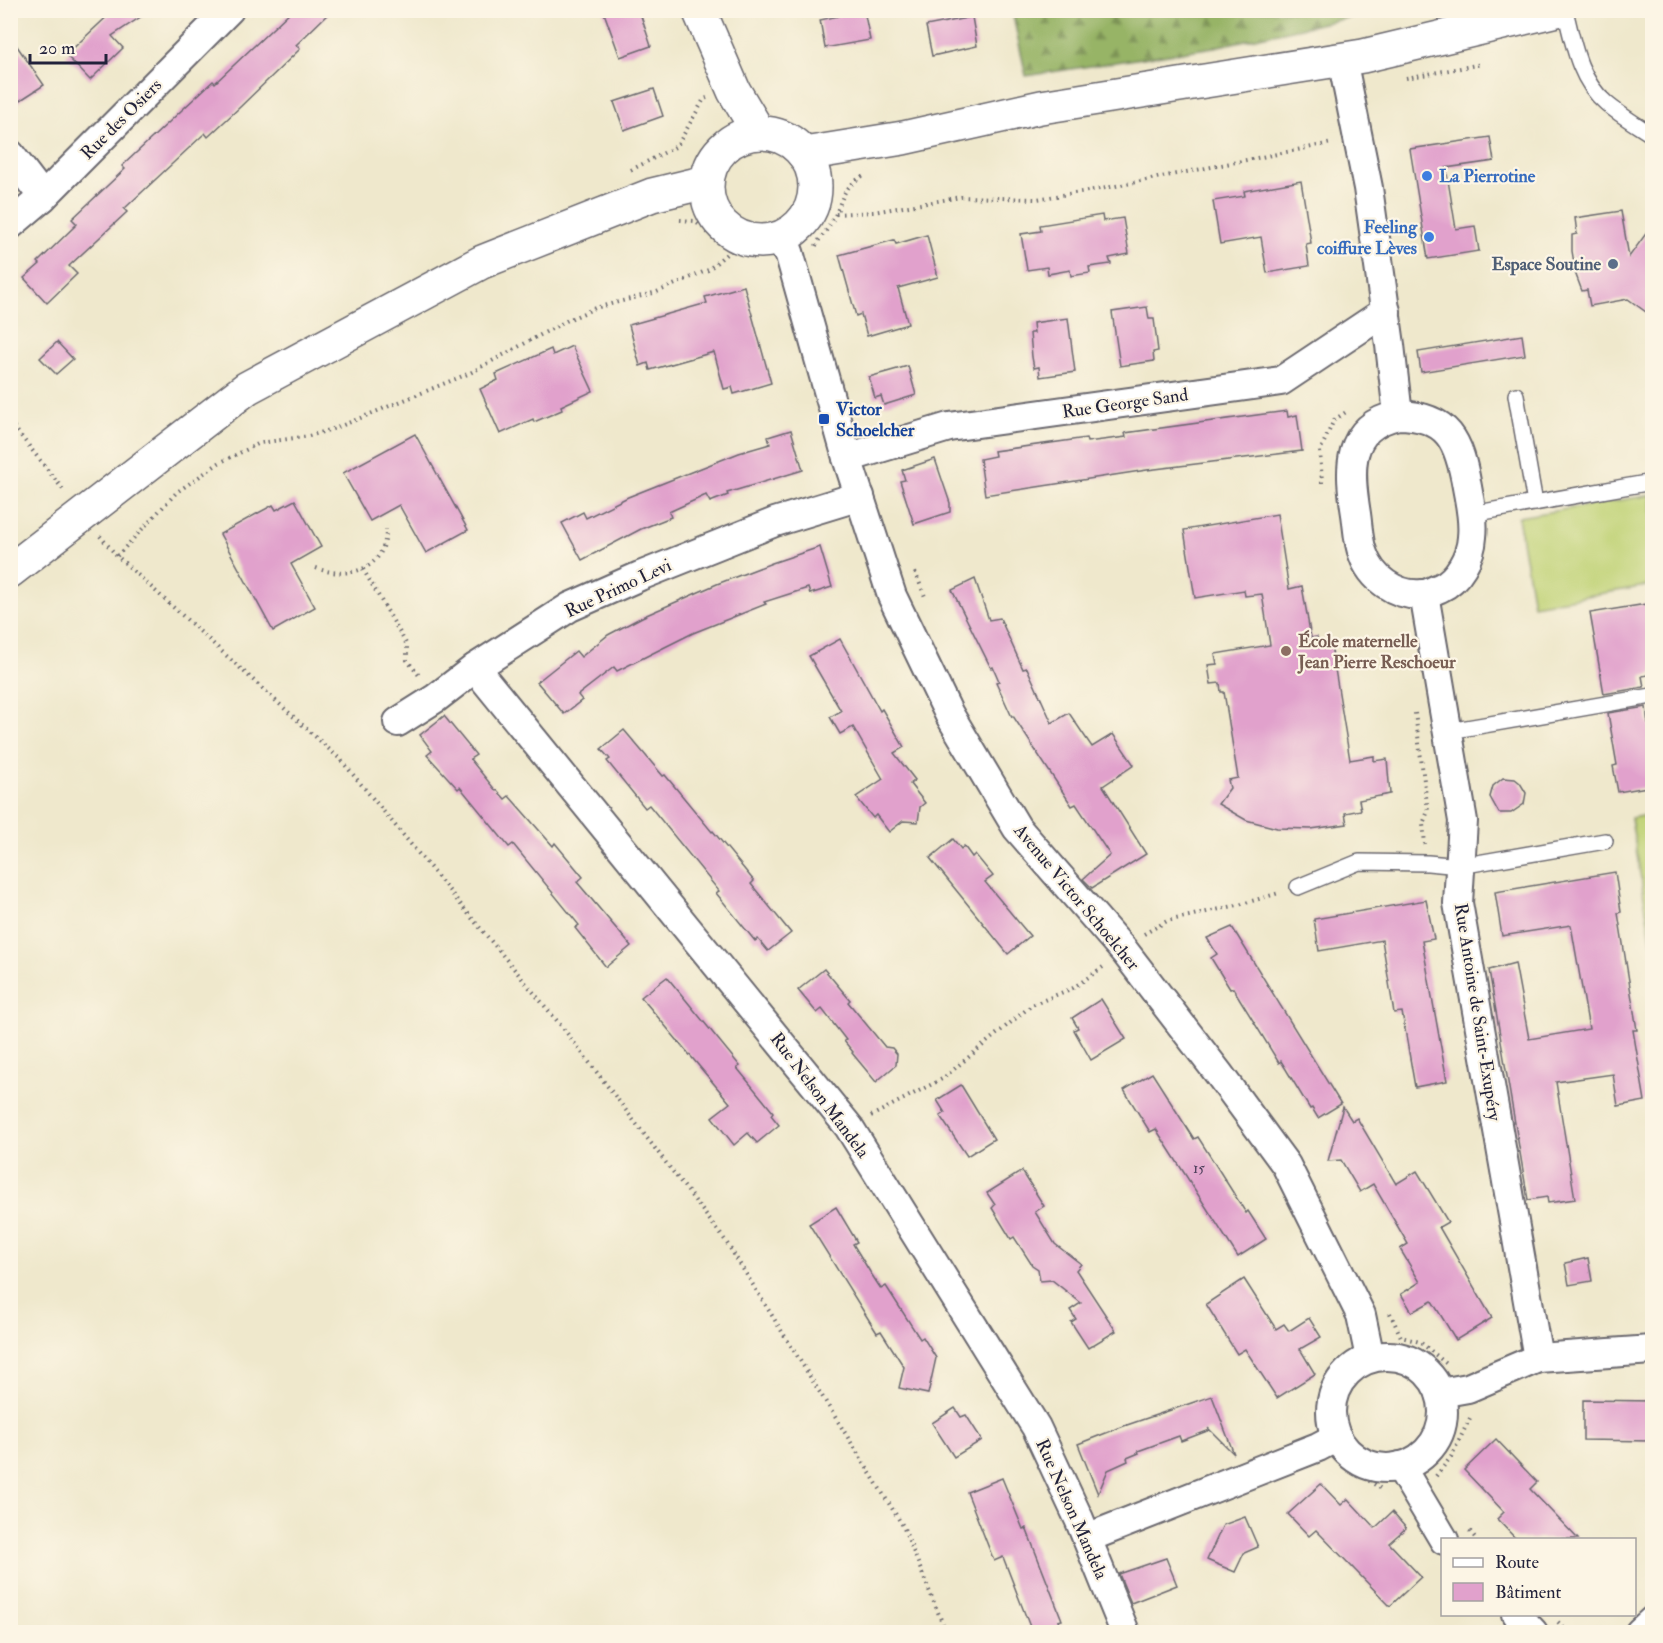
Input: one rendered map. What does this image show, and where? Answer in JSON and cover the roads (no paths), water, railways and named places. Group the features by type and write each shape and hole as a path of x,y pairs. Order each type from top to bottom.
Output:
{"street":[{"name":"Rue des Osiers","path":"10,225 43,197 230,10"},
{"path":"699,10 734,91 759,133"},
{"path":"804,154 903,138 1041,107 1353,57 1557,10"},
{"path":"1353,57 1398,415"},
{"path":"10,571 247,388 482,262 710,170 723,148 734,140 759,133 776,135 791,142 804,154 812,170 815,187 813,204 804,220 768,251 758,242 741,238 726,229 714,216 707,199 710,170 734,91"},
{"path":"10,154 43,197"},
{"name":"Avenue Victor Schoelcher","path":"768,251 789,252 847,458 892,596 955,724 1017,828 1131,945 1219,1074 1286,1165 1361,1315 1361,1355"},
{"name":"Rue George Sand","path":"847,458 949,427 1281,381 1386,311"},
{"path":"1398,415 1427,418 1442,426 1455,440 1462,460 1472,514 1472,545 1467,559 1445,586 1424,594 1410,594 1392,588 1377,578 1362,552 1350,480 1351,466 1362,436 1372,425 1383,418 1398,415"},
{"name":"Rue Primo Levi","path":"398,722 436,698 475,668 570,607 640,576 775,522 860,496"},
{"name":"Rue Antoine de Saint-Exupéry","path":"1424,594 1463,821 1458,903 1538,1358"},
{"name":"Rue Nelson Mandela","path":"475,668 849,1127 1036,1427 1087,1538 1125,1632"},
{"path":"1087,1538 1328,1442 1363,1462 1381,1468 1400,1466 1417,1459 1431,1446 1440,1430 1443,1411 1465,1401 1538,1358 1653,1350"},
{"path":"1328,1442 1332,1399 1340,1381 1361,1355 1404,1358 1419,1366 1465,1401"},
{"path":"1400,1466 1454,1532"},
{"path":"1518,1616 1533,1632"},
{"path":"1640,1632 1653,1621"}],"lane":[{"path":"1565,10 1580,64 1590,85 1605,102 1653,135"},
{"path":"1516,395 1535,503"},
{"path":"1472,514 1653,482"},
{"path":"1449,731 1653,696"},
{"path":"1298,887 1359,862 1460,866 1605,841"}],"place":[{"name":"La Pierrotine","path":"1427,176"},
{"name":"Feeling coiffure Lèves","path":"1429,237"},
{"name":"Espace Soutine","path":"1613,264"},
{"name":"Victor Schoelcher","path":"824,419"},
{"name":"École maternelle Jean Pierre Reschoeur","path":"1286,651"}]}
